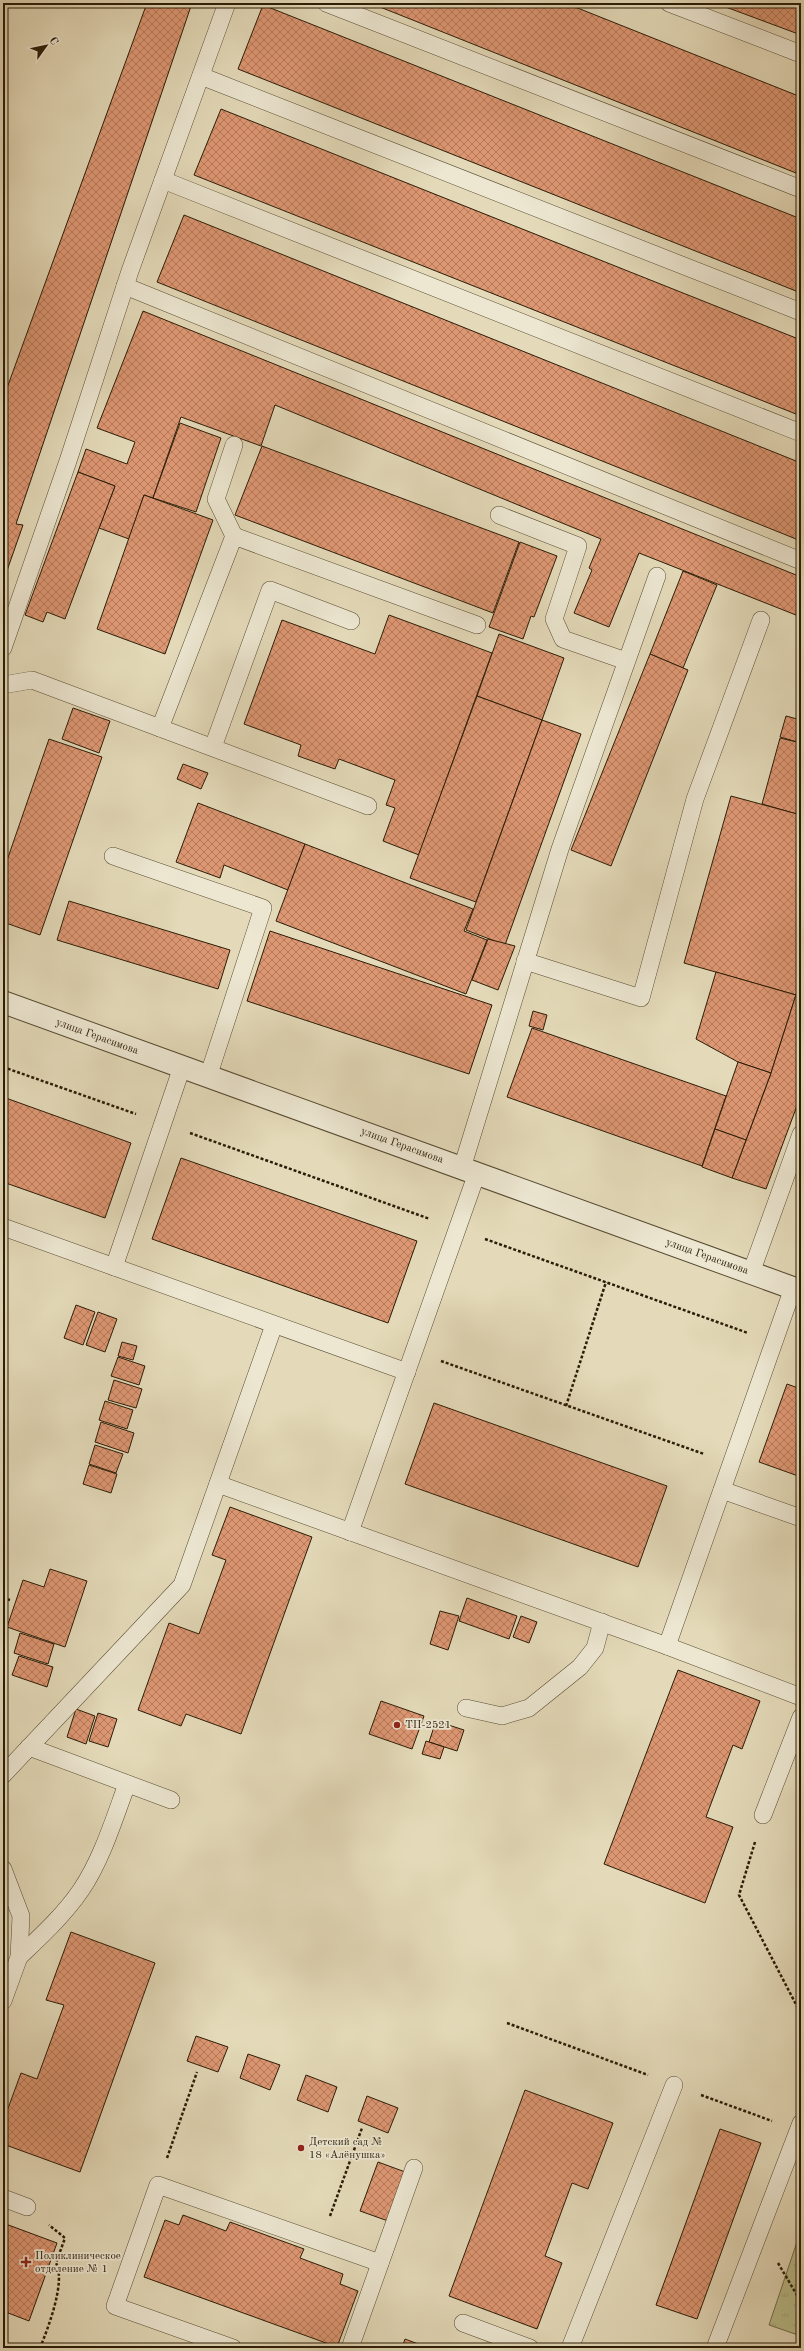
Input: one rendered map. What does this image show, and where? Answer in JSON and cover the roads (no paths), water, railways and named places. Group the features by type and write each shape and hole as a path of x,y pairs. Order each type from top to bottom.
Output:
{"street":[{"name":"улица Герасимова","path":"3,1002 797,1290"}],"lane":[{"path":"3,648 68,461 125,286 227,3"},
{"path":"326,3 801,189"},
{"path":"669,3 801,54"},
{"path":"201,76 801,312"},
{"path":"163,180 801,433"},
{"path":"125,286 801,561"},
{"path":"234,445 216,499 234,536 478,625"},
{"path":"499,515 578,546 554,619 563,639 626,661"},
{"path":"160,728 234,536"},
{"path":"350,1532 457,1229 470,1171 525,961 560,849 657,576"},
{"path":"213,747 270,590 351,621"},
{"path":"525,961 641,998 695,799 761,620"},
{"path":"3,685 32,680 368,806"},
{"path":"113,856 263,908 208,1077"},
{"path":"114,1267 182,1067"},
{"path":"751,1273 801,1134"},
{"path":"3,1227 406,1372"},
{"path":"667,1646 774,1342 797,1290"},
{"path":"3,1775 182,1585 274,1324"},
{"path":"218,1484 602,1622 801,1697"},
{"path":"722,1490 801,1518"},
{"path":"466,1708 502,1716 529,1708 580,1667 595,1648 602,1622"},
{"path":"763,1815 801,1717"},
{"path":"29,1747 170,1800"},
{"path":"19,1957 51,1927 81,1890 102,1850 127,1784"},
{"path":"3,1869 21,1916 19,1957 3,2001"},
{"path":"570,2348 674,2085"},
{"path":"715,2348 801,2124"},
{"path":"350,2348 414,2168"},
{"path":"233,2348 115,2306 158,2185 380,2263"},
{"path":"3,2198 27,2207"},
{"path":"463,2323 530,2348"}],"place":[{"name":"ТП-2521","path":"397,1725"},
{"name":"Детский сад № 18 «Алёнушка»","path":"301,2148"},
{"name":"Поликлиническое отделение № 1","path":"26,2262"}]}
